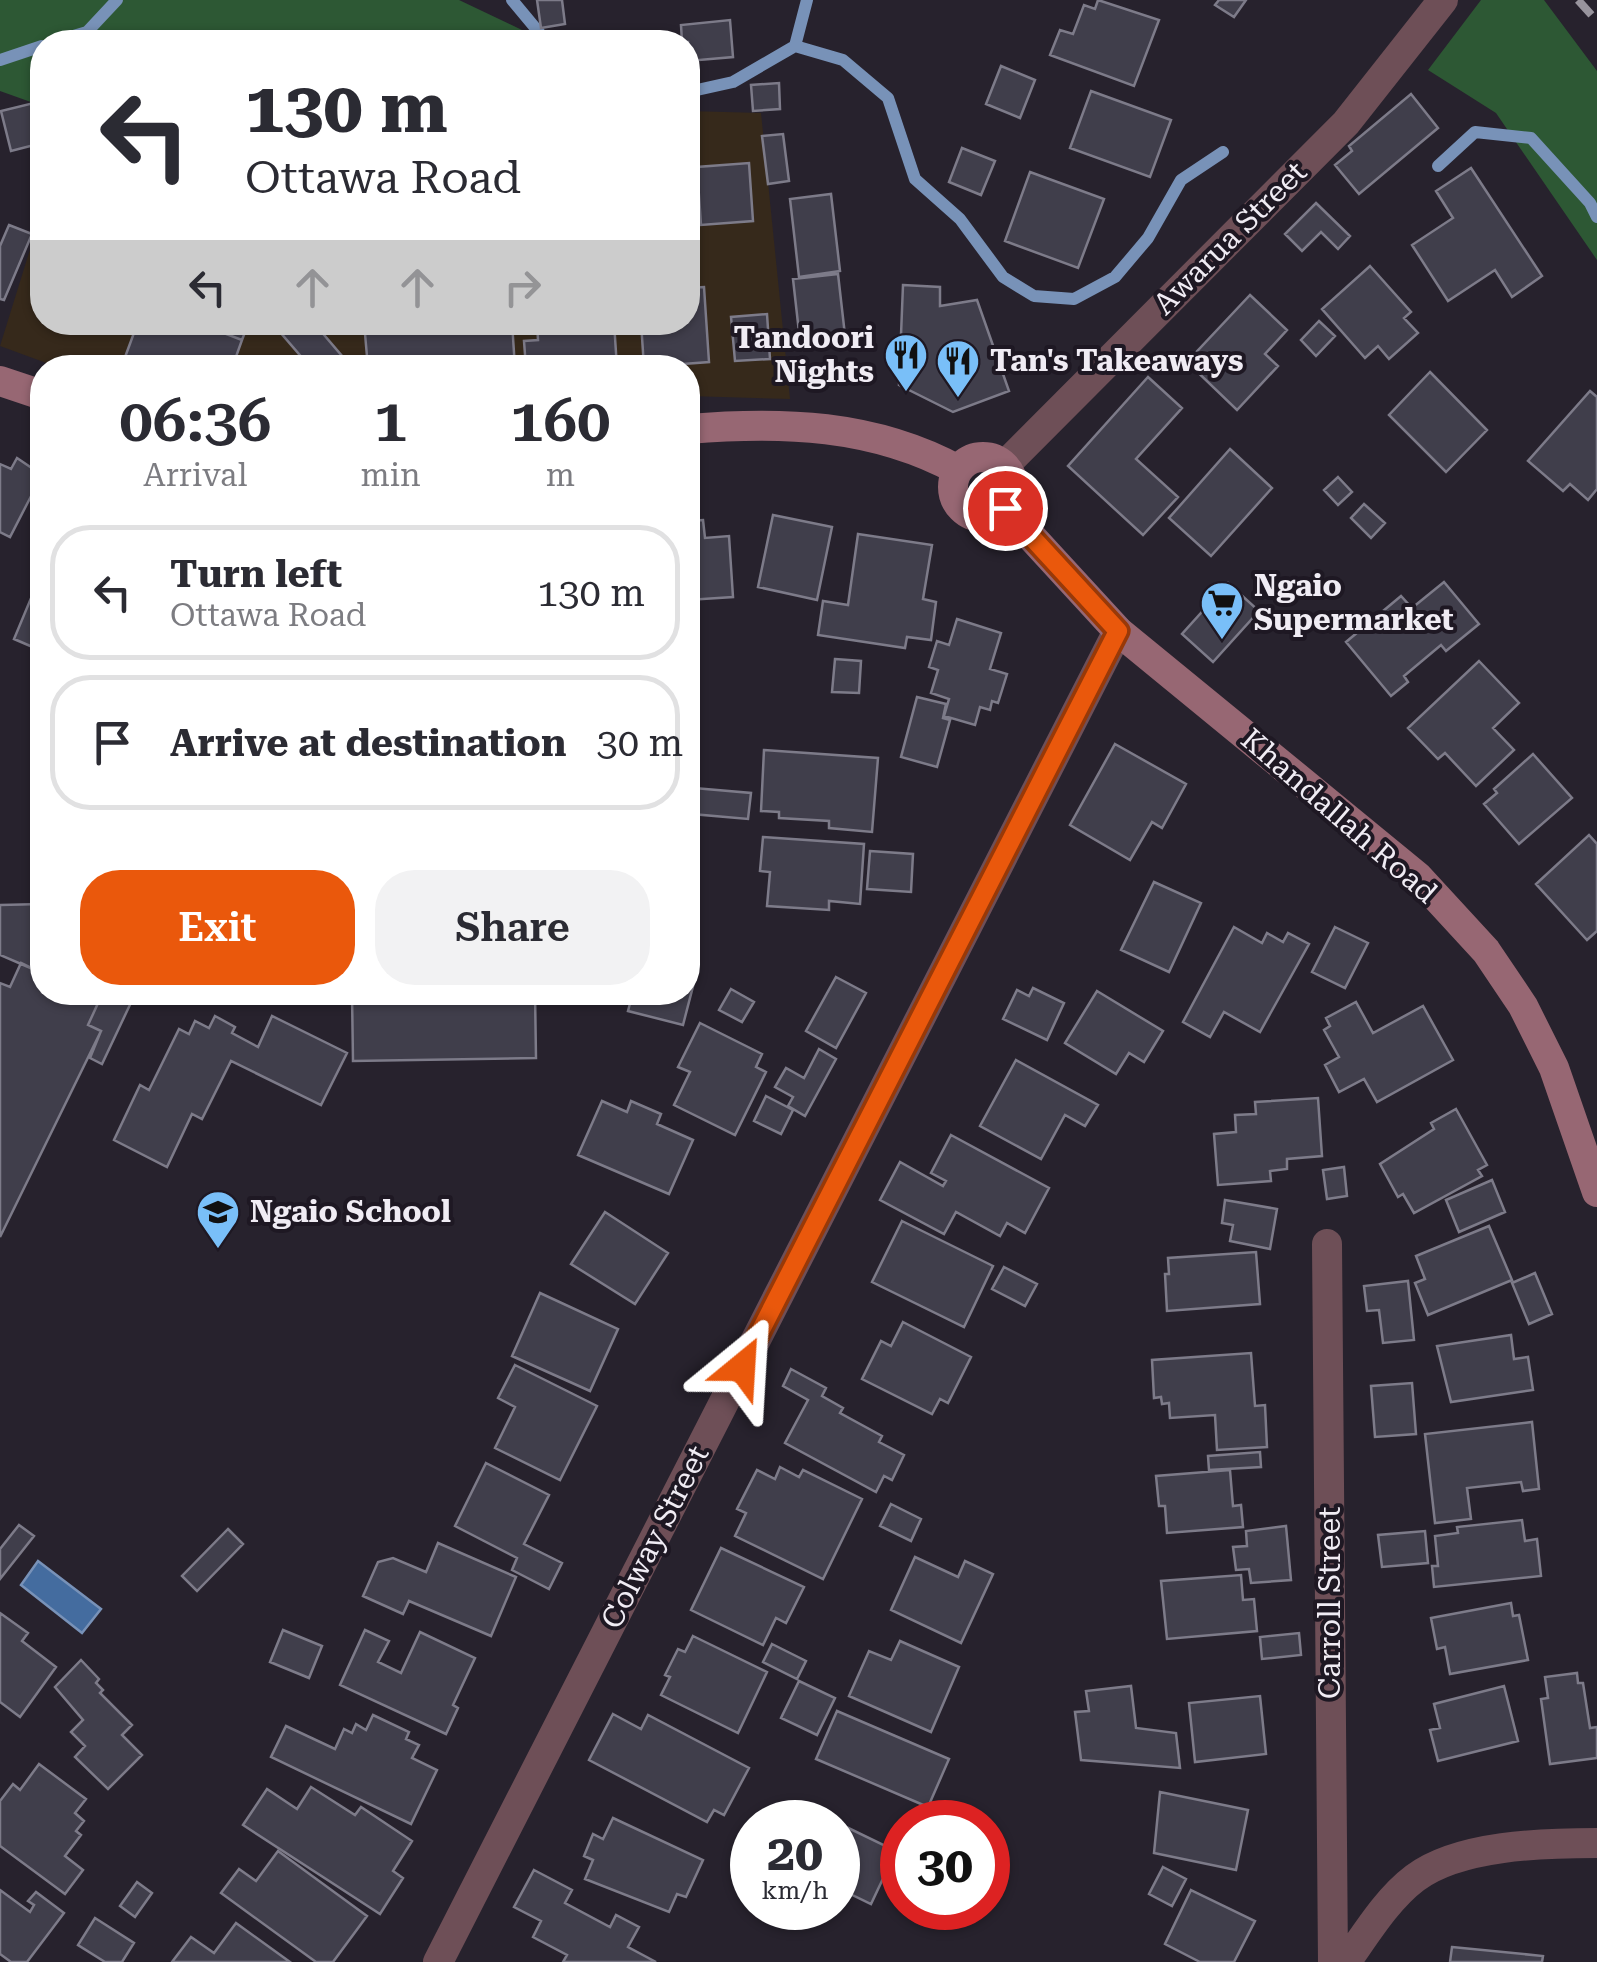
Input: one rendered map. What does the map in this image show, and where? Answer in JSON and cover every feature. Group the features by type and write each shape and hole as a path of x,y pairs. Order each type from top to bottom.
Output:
{"main road":[{"path":"0,380 30,391"},
{"path":"700,429 771,426 872,435 928,454 958,470"},
{"path":"985,457 1004,466 1012,491 1005,508 998,514 978,518 960,508 952,490 958,470 975,458 985,457"},
{"name":"Khandallah Road","path":"1005,508 1118,631 1416,876 1486,951 1523,1006 1554,1068 1597,1192"}],"street":[{"name":"Awarua Street","path":"1004,466 1346,123 1443,0"},
{"name":"Colway Street","path":"438,1962 1118,631"},
{"name":"Carroll Street","path":"1327,1244 1332,1962"},
{"path":"1346,1962 1380,1914 1415,1878 1456,1856 1560,1843 1597,1843"}],"shaded area":[{"path":"700,111 761,113 790,399 700,396 700,355 30,357 0,346 30,250 30,335 700,335"}],"green space":[{"path":"0,0 459,0 522,30 30,30 30,102 0,91"},
{"path":"1481,0 1544,0 1597,71 1597,260 1496,113 1428,70"}],"water":[{"path":"38,1561 101,1609 82,1633 21,1585"}],"building":[{"path":"537,0 562,0 565,24 541,28"},
{"path":"1098,0 1159,20 1134,86 1050,55 1060,30 1073,34 1084,5 1095,9"},
{"path":"1219,0 1246,0 1234,17 1215,5"},
{"path":"730,20 733,57 700,60 700,30 681,30 681,25"},
{"path":"1001,66 1035,80 1020,118 986,104"},
{"path":"779,83 780,109 753,111 751,85"},
{"path":"1091,91 1171,120 1150,177 1070,148"},
{"path":"1411,94 1438,128 1359,194 1335,165 1352,151 1349,146"},
{"path":"30,104 30,146 11,151 1,111"},
{"path":"783,134 789,181 768,184 762,136"},
{"path":"962,148 995,161 981,195 949,182"},
{"path":"749,163 753,221 701,225 700,167"},
{"path":"1471,168 1542,276 1512,297 1495,270 1448,301 1412,245 1453,218 1436,191"},
{"path":"1030,172 1104,199 1078,268 1005,241"},
{"path":"831,194 840,271 799,277 790,199"},
{"path":"1316,203 1350,236 1338,249 1321,232 1302,251 1285,234"},
{"path":"9,225 30,233 4,300 0,299 0,246"},
{"path":"1370,266 1411,312 1404,318 1418,333 1389,359 1378,346 1365,358 1322,309"},
{"path":"838,274 846,344 801,350 793,279"},
{"path":"903,285 940,287 940,306 977,300 1009,391 953,412 899,385"},
{"path":"700,287 704,287 709,362 700,363 700,355 643,355 642,335 700,335"},
{"path":"1250,295 1287,330 1265,354 1278,366 1237,410 1187,362"},
{"path":"767,314 770,359 735,361 731,317"},
{"path":"1319,321 1335,336 1316,356 1301,340"},
{"path":"133,335 229,335 242,340 237,355 126,355"},
{"path":"283,335 324,335 341,355 300,355"},
{"path":"365,335 513,335 514,355 367,355"},
{"path":"538,335 615,335 616,355 525,355 524,341 538,340"},
{"path":"1430,372 1487,430 1446,472 1389,415"},
{"path":"1148,377 1182,408 1136,459 1178,497 1143,535 1068,466"},
{"path":"1590,391 1597,397 1597,489 1588,500 1570,484 1563,491 1528,461"},
{"path":"1230,449 1272,488 1211,556 1169,518"},
{"path":"17,458 30,467 30,498 10,537 0,532 0,464 11,469"},
{"path":"1338,477 1352,492 1338,505 1324,490"},
{"path":"1364,504 1385,523 1371,538 1351,518"},
{"path":"773,515 832,527 817,600 758,587"},
{"path":"700,520 705,538 729,536 733,597 700,599"},
{"path":"858,534 932,545 923,599 936,602 931,640 907,637 905,648 818,635 823,601 848,605"},
{"path":"1444,582 1479,624 1446,651 1441,645 1404,676 1408,682 1391,696 1346,642 1401,596 1412,608"},
{"path":"1228,583 1259,611 1213,662 1182,634"},
{"path":"30,601 30,646 14,639"},
{"path":"957,619 1001,633 990,669 1007,674 998,703 992,701 990,710 980,707 975,725 944,716 949,699 931,693 938,670 929,667 937,641 949,645"},
{"path":"835,659 861,661 859,693 832,692"},
{"path":"1479,661 1519,703 1493,728 1514,750 1476,786 1445,753 1438,759 1408,728"},
{"path":"917,697 946,704 943,718 950,720 937,767 901,757"},
{"path":"1115,744 1186,784 1162,828 1152,822 1130,860 1070,825"},
{"path":"764,750 878,758 872,832 829,828 829,821 779,818 779,812 761,811"},
{"path":"1533,754 1572,798 1519,844 1484,804 1497,793 1494,789"},
{"path":"700,789 751,793 748,819 700,815"},
{"path":"1589,835 1597,844 1597,931 1587,940 1536,884"},
{"path":"763,837 864,844 860,904 829,901 829,910 767,906 770,872 760,871"},
{"path":"870,851 913,854 911,892 867,889"},
{"path":"1154,882 1201,903 1169,972 1121,950"},
{"path":"30,904 30,968 0,955 0,905"},
{"path":"1234,927 1262,943 1267,933 1283,942 1288,933 1309,944 1260,1032 1224,1012 1210,1037 1183,1022"},
{"path":"1335,927 1368,943 1345,988 1312,972"},
{"path":"21,963 30,967 30,1005 97,1005 88,1025 101,1031 0,1237 0,983 10,987"},
{"path":"836,977 866,993 836,1048 806,1031"},
{"path":"1033,988 1064,1003 1047,1040 1003,1019 1017,990 1029,996"},
{"path":"731,989 754,1002 742,1022 719,1010"},
{"path":"1097,991 1163,1031 1144,1062 1129,1053 1116,1074 1065,1043"},
{"path":"1356,1002 1373,1033 1423,1006 1453,1060 1377,1102 1364,1079 1339,1092 1325,1065 1339,1057 1324,1030 1330,1026 1326,1018"},
{"path":"97,1005 130,1005 102,1064 90,1058 101,1031 88,1025"},
{"path":"352,1005 535,1005 536,1058 353,1061"},
{"path":"630,1005 688,1005 683,1025 628,1011"},
{"path":"215,1016 235,1027 232,1033 258,1047 272,1016 347,1053 321,1105 231,1061 202,1119 192,1114 167,1167 114,1140 140,1085 149,1090 179,1029 189,1034 195,1021 209,1028"},
{"path":"700,1023 762,1054 756,1067 766,1072 735,1135 674,1105 690,1072 678,1067"},
{"path":"819,1049 836,1059 805,1116 788,1106 793,1097 775,1087 786,1068 804,1078"},
{"path":"1016,1060 1098,1105 1085,1126 1065,1115 1041,1159 980,1126"},
{"path":"766,1096 793,1110 781,1134 754,1121"},
{"path":"1318,1098 1322,1156 1287,1159 1287,1169 1270,1171 1271,1181 1218,1185 1214,1134 1236,1132 1235,1115 1256,1114 1255,1102"},
{"path":"602,1101 627,1112 631,1101 661,1114 657,1124 693,1140 669,1194 578,1155"},
{"path":"1456,1109 1487,1165 1478,1170 1482,1176 1414,1213 1403,1194 1398,1197 1380,1164 1434,1129 1431,1123"},
{"path":"951,1135 1049,1188 1025,1233 1007,1223 1000,1236 956,1212 944,1234 880,1200 900,1162 943,1186 946,1181 931,1173"},
{"path":"1344,1167 1347,1196 1327,1199 1323,1170"},
{"path":"1492,1180 1505,1212 1459,1232 1446,1200"},
{"path":"1225,1200 1277,1209 1270,1249 1230,1241 1233,1225 1222,1223"},
{"path":"605,1212 668,1253 635,1304 571,1264"},
{"path":"902,1221 993,1266 964,1327 872,1282"},
{"path":"1489,1226 1512,1280 1428,1315 1415,1283 1425,1279 1416,1256"},
{"path":"1256,1252 1260,1304 1167,1311 1168,1258"},
{"path":"1004,1267 1037,1284 1025,1306 992,1289"},
{"path":"1535,1273 1552,1314 1529,1324 1512,1283"},
{"path":"1408,1281 1414,1340 1383,1343 1379,1310 1367,1311 1364,1286"},
{"path":"540,1293 618,1329 590,1391 512,1356"},
{"path":"903,1322 971,1357 948,1403 940,1399 932,1414 862,1379 881,1341 891,1346"},
{"path":"1511,1335 1514,1359 1528,1357 1533,1390 1451,1402 1437,1346"},
{"path":"1251,1353 1255,1406 1265,1405 1267,1447 1217,1450 1215,1415 1170,1418 1169,1403 1162,1404 1161,1397 1154,1398 1152,1360"},
{"path":"515,1365 597,1406 560,1480 495,1448 515,1407 498,1398"},
{"path":"791,1369 826,1388 822,1396 843,1408 840,1413 882,1436 879,1442 904,1455 892,1480 884,1476 876,1492 785,1443 808,1400 783,1386"},
{"path":"1412,1383 1416,1434 1375,1437 1371,1386"},
{"path":"1532,1422 1539,1489 1523,1491 1521,1482 1467,1488 1471,1519 1435,1523 1425,1434"},
{"path":"1260,1452 1261,1467 1209,1470 1208,1456"},
{"path":"486,1463 549,1495 524,1544 562,1563 549,1589 512,1570 517,1558 455,1526"},
{"path":"780,1467 799,1477 803,1470 862,1499 823,1579 735,1536 746,1513 737,1509 757,1470 775,1479"},
{"path":"1230,1470 1233,1506 1241,1505 1243,1527 1167,1533 1165,1506 1159,1506 1156,1476"},
{"path":"891,1504 921,1519 911,1541 880,1526"},
{"path":"1522,1520 1525,1541 1537,1539 1541,1576 1434,1587 1432,1566 1438,1566 1435,1536 1458,1533 1457,1527"},
{"path":"19,1525 34,1536 0,1579 0,1549"},
{"path":"1286,1526 1291,1580 1251,1583 1249,1569 1236,1570 1233,1547 1247,1546 1246,1531"},
{"path":"228,1529 243,1544 197,1591 182,1576"},
{"path":"1425,1531 1428,1563 1382,1567 1378,1535"},
{"path":"438,1543 516,1577 491,1636 409,1601 403,1614 363,1596 378,1562 393,1558 426,1572"},
{"path":"721,1548 804,1587 786,1623 776,1618 763,1645 691,1610"},
{"path":"915,1557 958,1577 965,1561 993,1574 961,1643 891,1610"},
{"path":"1241,1575 1243,1600 1254,1599 1257,1631 1167,1639 1161,1581"},
{"path":"1511,1603 1513,1616 1519,1615 1528,1660 1450,1674 1445,1647 1437,1649 1431,1618"},
{"path":"0,1613 28,1633 22,1641 56,1667 20,1717 0,1702"},
{"path":"283,1630 322,1646 309,1678 270,1662"},
{"path":"365,1630 389,1641 378,1662 401,1673 420,1632 475,1658 453,1705 458,1708 446,1734 340,1685"},
{"path":"1299,1633 1301,1655 1262,1659 1260,1637"},
{"path":"693,1636 767,1672 738,1733 661,1695 670,1677 665,1675 678,1649 685,1652"},
{"path":"900,1641 959,1667 931,1732 849,1696 869,1651 891,1660"},
{"path":"772,1644 806,1661 797,1679 763,1662"},
{"path":"81,1660 99,1679 96,1683 103,1690 100,1693 132,1725 122,1735 142,1755 108,1789 75,1757 85,1746 71,1732 83,1720 55,1687"},
{"path":"1577,1673 1578,1683 1583,1683 1590,1728 1597,1727 1597,1758 1550,1764 1541,1699 1548,1698 1545,1677"},
{"path":"799,1681 835,1698 817,1735 781,1718"},
{"path":"1131,1686 1136,1728 1176,1733 1180,1768 1081,1760 1075,1712 1089,1711 1086,1691"},
{"path":"1504,1686 1518,1741 1438,1761 1430,1730 1440,1728 1434,1704"},
{"path":"1260,1696 1266,1754 1195,1762 1189,1703"},
{"path":"837,1711 949,1759 931,1800 912,1800 816,1759"},
{"path":"613,1714 641,1729 648,1715 749,1768 724,1815 714,1810 707,1822 589,1760"},
{"path":"373,1715 409,1732 406,1739 419,1745 412,1758 437,1770 411,1824 271,1757 286,1726 335,1749 344,1729 352,1733 356,1724 366,1730"},
{"path":"39,1764 86,1799 75,1813 84,1821 76,1831 81,1835 65,1856 83,1870 65,1894 0,1846 0,1801 13,1784 20,1790"},
{"path":"311,1787 355,1815 361,1807 412,1841 393,1871 403,1878 380,1914 243,1825 267,1789 297,1809"},
{"path":"1160,1792 1248,1810 1236,1870 1154,1853"},
{"path":"613,1818 703,1860 686,1897 677,1894 669,1912 585,1879 593,1860 584,1856 593,1834 603,1839"},
{"path":"860,1834 880,1843 880,1885 871,1904 860,1899"},
{"path":"278,1851 367,1916 333,1962 316,1962 221,1893 239,1869 256,1881"},
{"path":"1163,1867 1186,1879 1172,1906 1149,1894"},
{"path":"534,1870 572,1890 565,1903 610,1927 616,1915 639,1927 628,1947 656,1962 563,1962 567,1955 533,1937 541,1921 514,1907"},
{"path":"137,1882 152,1893 135,1917 120,1906"},
{"path":"0,1890 30,1912 34,1905 28,1901 36,1892 64,1913 27,1962 11,1962 0,1954"},
{"path":"1191,1890 1255,1921 1234,1962 1200,1962 1165,1944"},
{"path":"95,1918 134,1943 122,1962 105,1962 78,1945"},
{"path":"236,1923 290,1962 172,1962 191,1937 214,1953"},
{"path":"1452,1947 1543,1956 1542,1962 1450,1962"}],"waterway":[{"path":"89,30 117,0"},
{"path":"512,0 537,30"},
{"path":"795,46 807,0"},
{"path":"700,89 733,82 795,46 843,60 888,98 915,179 960,219 1003,277 1034,296 1074,299 1115,277 1148,238 1181,180 1223,152"},
{"path":"0,60 30,50"},
{"path":"1438,166 1475,132 1531,138 1590,203 1597,217"}],"railway":[{"path":"1578,0 1597,21"}],"place":[{"name":"Tandoori Nights","path":"906,393"},
{"name":"Tan's Takeaways","path":"958,399"},
{"name":"Ngaio Supermarket","path":"1222,641"},
{"name":"Ngaio School","path":"218,1250"}],"route":[{"path":"742,1367 1118,631 1005,508"}]}
